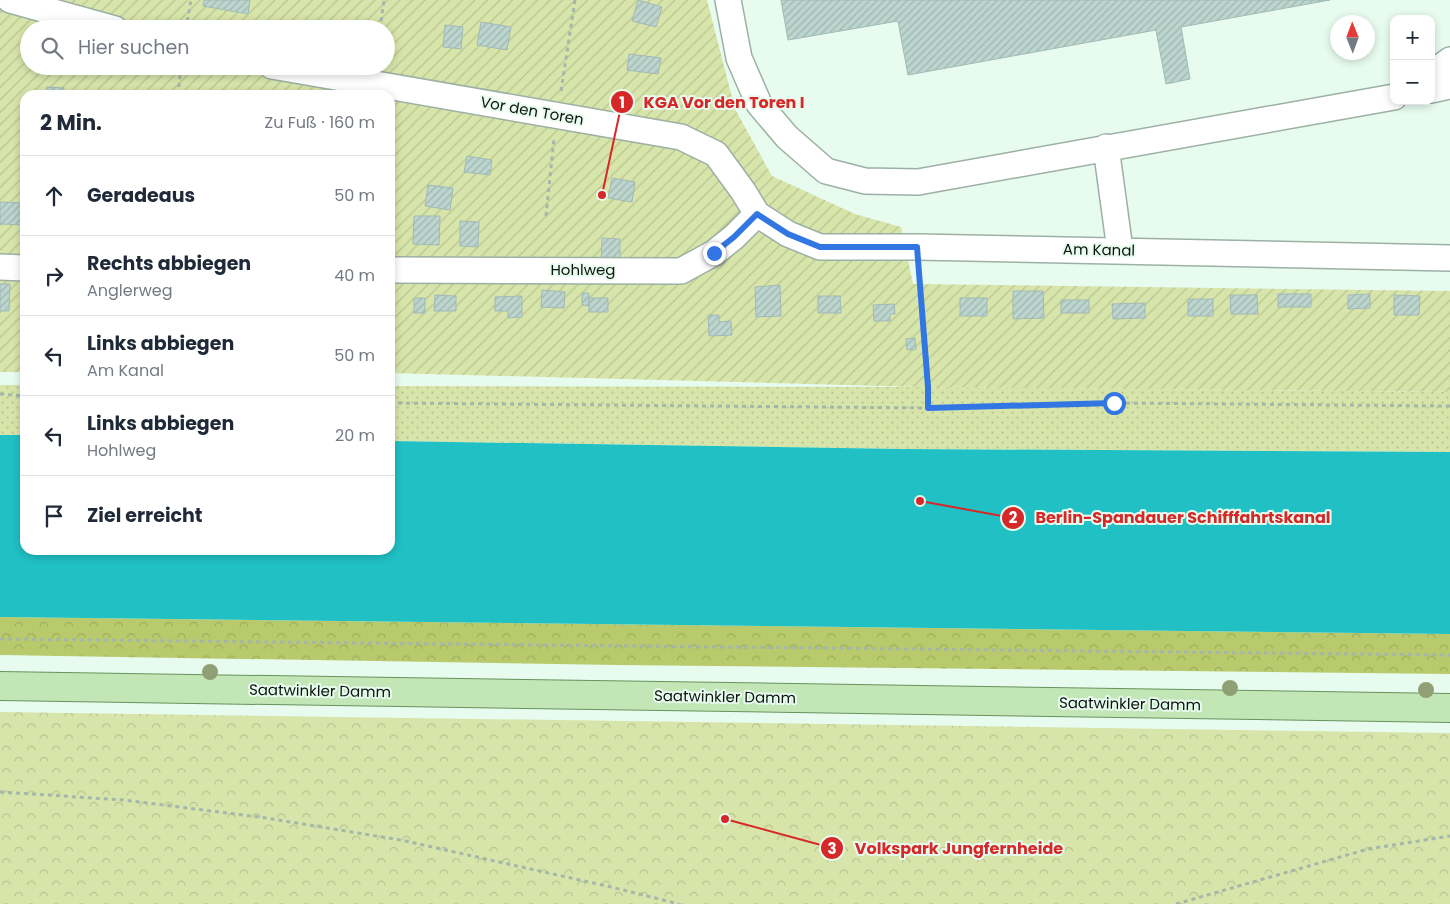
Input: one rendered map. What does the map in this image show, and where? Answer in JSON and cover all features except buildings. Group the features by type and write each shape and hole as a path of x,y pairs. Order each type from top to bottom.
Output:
{"main road":[{"name":"Saatwinkler Damm","path":"0,686 1450,708"}],"street":[{"path":"10,0 82,20"},
{"path":"728,0 739,58 758,104 787,137 826,171 865,181 918,182 1390,98"},
{"path":"1435,71 1450,60"},
{"name":"Vor den Toren","path":"324,75 681,137 716,154 757,214"},
{"path":"1435,89 1450,86"},
{"path":"1367,102 1390,94"},
{"path":"1106,147 1120,250"},
{"name":"Am Kanal","path":"757,214 788,234 820,247 1120,250 1450,258"},
{"name":"Hohlweg","path":"395,270 681,271 714,253 734,237 757,214"},
{"path":"0,267 20,268"}],"path":[{"path":"188,20 191,0"},
{"path":"381,20 384,0"},
{"path":"179,90 180,75"},
{"path":"917,247 928,408"},
{"path":"0,394 20,396"},
{"path":"395,403 928,408 1114,403 1450,406"},
{"path":"0,639 1450,655"},
{"path":"0,792 124,800 238,814 392,838 679,904"},
{"path":"1176,904 1368,849 1450,836"}],"green space":[{"path":"0,0 707,0 735,109 772,176 855,214 901,227 913,284 1450,291 1450,392 921,387 395,373 395,90 20,90 20,372 0,372"},
{"path":"0,385 20,385 20,435 0,435"},
{"path":"395,386 928,387 1450,392 1450,452 902,449 395,441"},
{"path":"0,617 1450,634 1450,674 617,665 0,655"},
{"path":"0,712 1450,733 1450,904 0,904"}],"water":[{"path":"0,435 20,435 20,555 395,555 395,441 902,449 1450,452 1450,634 0,617"}],"place":[{"name":"KGA Vor den Toren I","path":"602,195"},
{"name":"Berlin-Spandauer Schifffahrtskanal","path":"920,501"},
{"name":"Volkspark Jungfernheide","path":"725,819"}],"route":[{"path":"714,253 734,237 757,214 788,234 820,247 917,247 928,408 1114,403"}]}
